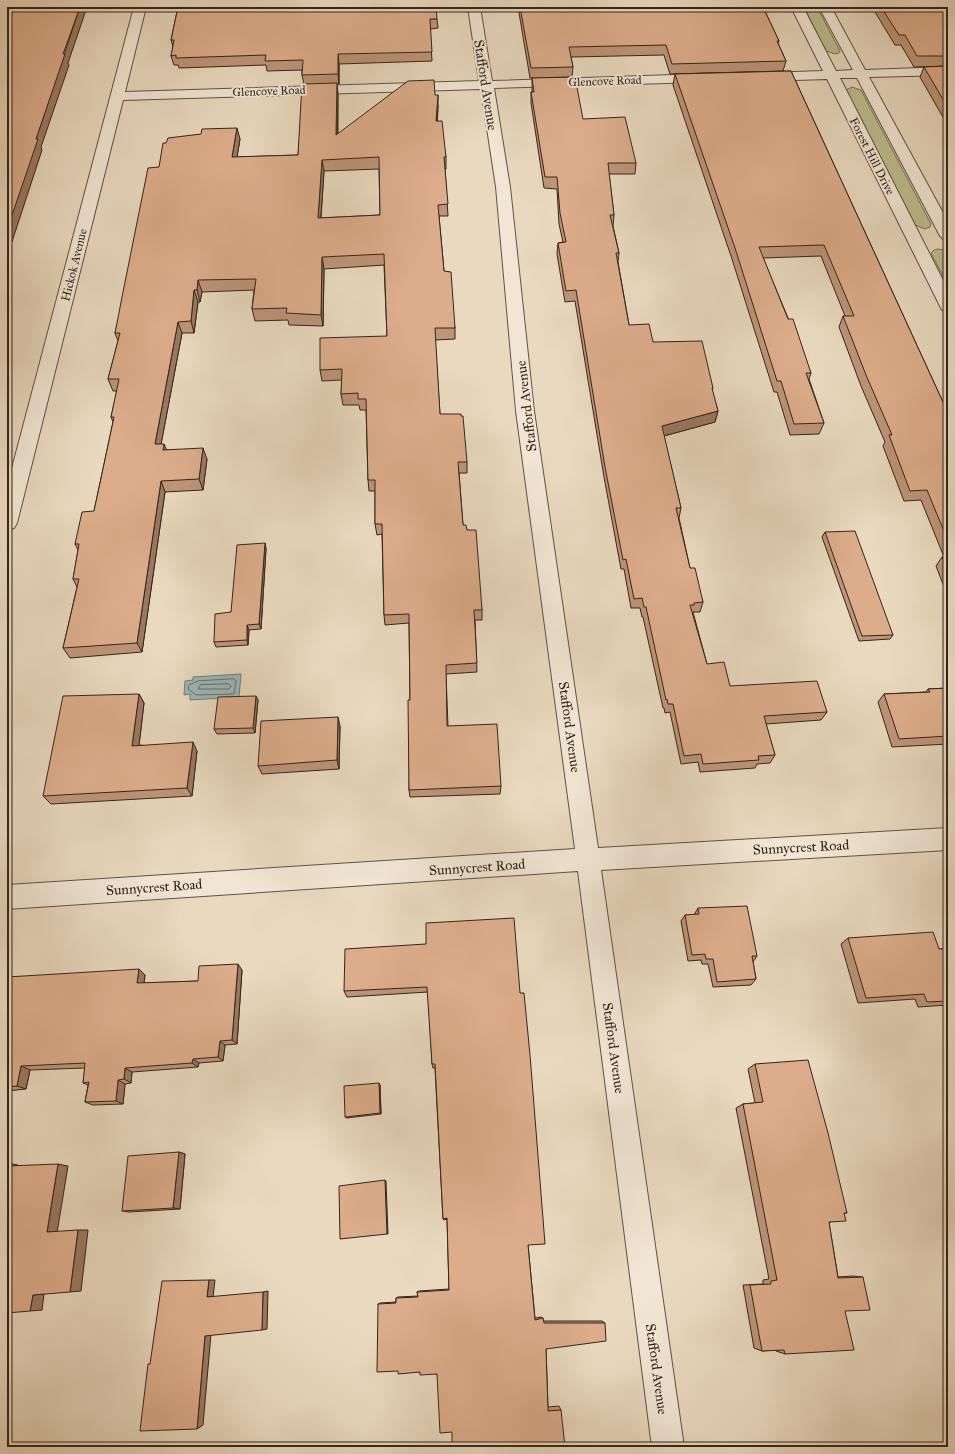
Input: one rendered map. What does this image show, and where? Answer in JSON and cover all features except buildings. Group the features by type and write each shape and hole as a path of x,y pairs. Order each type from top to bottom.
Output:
{"street":[{"name":"Hickok Avenue","path":"7,523 140,7"},
{"name":"Stafford Avenue","path":"474,7 503,187 525,411 668,1447"},
{"name":"Forest Hill Drive","path":"797,7 831,75 935,239"},
{"name":"Forest Hill Drive","path":"826,7 861,74 935,239 948,306"},
{"path":"755,77 948,71"},
{"name":"Glencove Road","path":"117,96 716,78"},
{"name":"Sunnycrest Road","path":"7,897 948,839"}],"green space":[{"path":"804,7 817,7 840,51 839,53 835,54 826,51"},
{"path":"852,87 861,90 931,224 930,227 925,229 915,225 846,90"},
{"path":"938,249 944,250 948,253 948,286 931,253"}],"water":[{"path":"241,674 239,697 190,700 190,694 184,695 185,681 193,680 193,677"}]}
